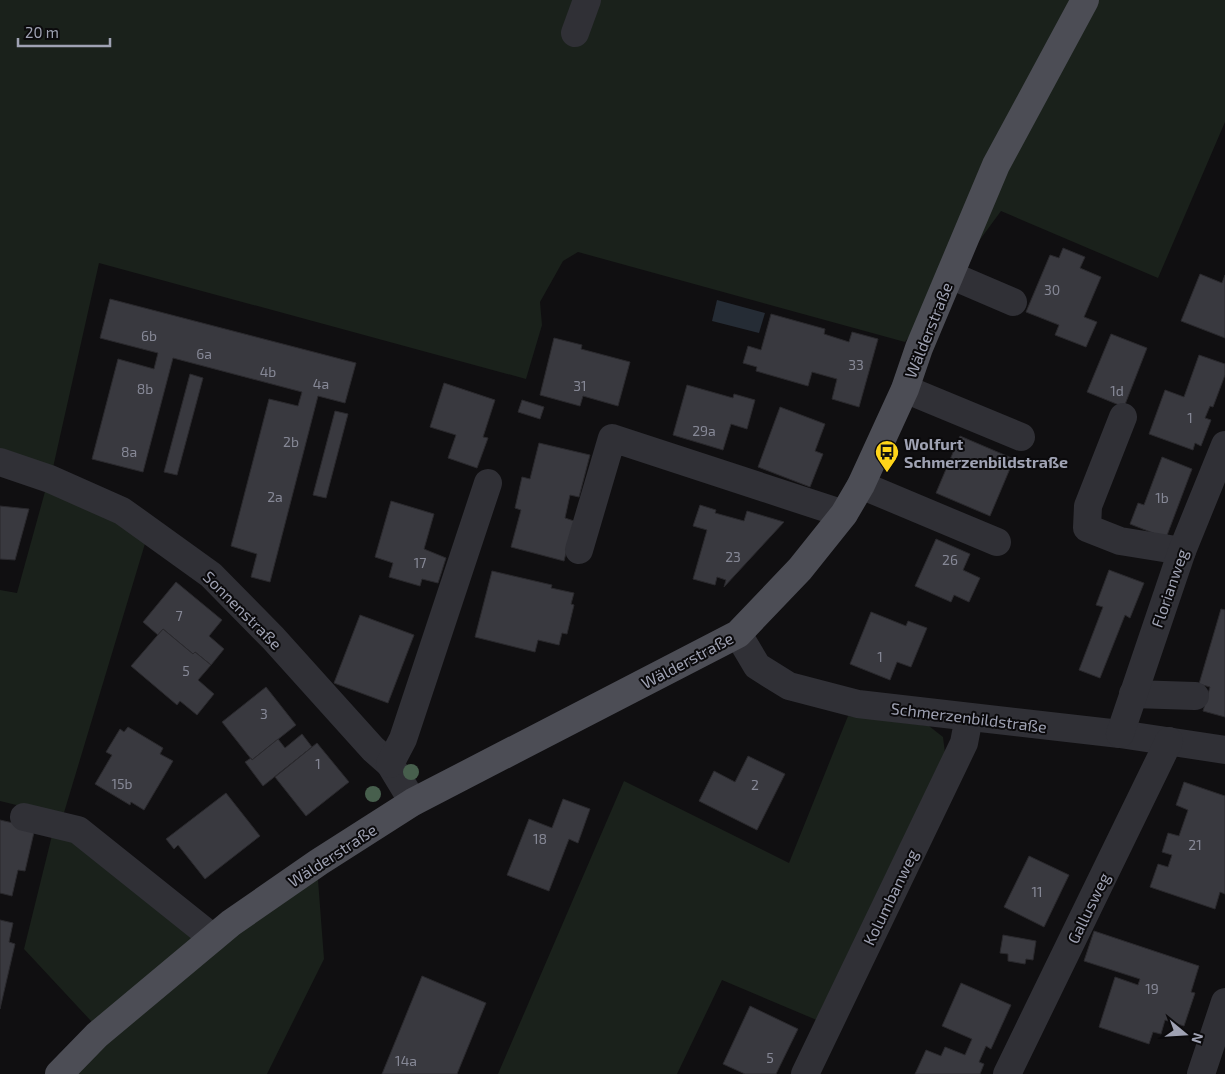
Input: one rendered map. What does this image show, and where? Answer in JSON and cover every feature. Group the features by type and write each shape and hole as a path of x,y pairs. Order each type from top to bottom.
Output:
{"main road":[{"name":"Wälderstraße","path":"59,1074 97,1035 213,938 318,862 413,802 738,634 800,569 844,514 861,485 905,388 996,165 1085,0"}],"street":[{"path":"575,33 587,0"},
{"path":"950,275 1013,302"},
{"path":"905,388 1021,437"},
{"path":"1123,418 1088,506 1087,528 1120,541 1182,551"},
{"path":"579,550 612,438 844,514"},
{"name":"Florianweg","path":"1120,734 1182,551 1225,445"},
{"name":"Sonnenstraße","path":"0,462 50,479 122,511 210,575 273,638 373,750 390,764 413,802"},
{"path":"390,764 403,739 488,483"},
{"path":"861,485 997,542"},
{"name":"Schmerzenbildstraße","path":"738,634 757,666 789,686 858,704 1120,734 1225,750"},
{"path":"1133,694 1195,696"},
{"name":"Kolumbanweg","path":"805,1074 964,743 969,717"},
{"name":"Gallusweg","path":"1007,1074 1169,741"},
{"path":"24,817 78,830 213,938"},
{"path":"1201,1074 1225,1002"}],"shaded area":[{"path":"0,0 1225,0 1225,122 1158,278 1001,211 905,342 578,252 563,261 540,302 542,325 526,379 99,263 52,472 0,457"},
{"path":"717,300 765,313 759,333 712,321"},
{"path":"46,488 147,537 63,816 208,938 317,867 324,959 267,1074 67,1074 105,1036 24,949 57,815 0,801 0,590 17,593"},
{"path":"848,716 929,726 943,737 945,753 819,1021 722,980 677,1074 498,1074 624,781 789,863"}],"building":[{"path":"1063,248 1085,257 1080,268 1101,277 1084,317 1097,322 1086,347 1055,335 1059,325 1026,312 1050,255 1059,258"},
{"path":"1200,274 1222,283 1225,275 1225,338 1181,321"},
{"path":"110,299 356,363 345,403 318,396 270,582 251,577 257,554 231,546 269,399 298,406 302,392 173,358 143,472 92,459 118,359 154,369 158,353 100,338"},
{"path":"771,314 825,329 824,334 849,342 852,332 878,339 859,407 832,399 837,379 812,372 808,386 756,371 757,367 743,363 748,346 761,350"},
{"path":"1111,334 1147,348 1124,407 1087,392"},
{"path":"554,338 582,345 581,349 630,362 618,406 583,396 580,406 540,395"},
{"path":"1199,355 1225,364 1225,375 1213,407 1210,406 1205,418 1211,420 1201,446 1195,443 1193,450 1149,434 1165,390 1184,397"},
{"path":"190,374 203,378 177,475 164,472"},
{"path":"444,383 495,400 483,437 488,438 477,468 448,458 456,435 430,427"},
{"path":"687,385 733,398 734,394 755,400 747,429 731,424 723,450 673,435"},
{"path":"522,400 544,407 540,419 518,412"},
{"path":"780,407 825,424 815,451 823,454 810,487 758,467"},
{"path":"335,411 348,414 326,498 313,495"},
{"path":"960,436 1014,459 990,516 936,493"},
{"path":"539,443 590,455 579,497 570,495 565,518 574,521 564,561 511,547 521,510 515,508 522,477 530,479"},
{"path":"1162,457 1192,469 1166,538 1130,524 1138,503 1144,505"},
{"path":"391,501 434,514 424,549 446,558 438,583 422,579 420,586 389,577 393,563 375,557"},
{"path":"700,505 716,510 715,513 744,521 747,511 784,522 724,587 726,580 717,577 715,585 693,579 707,530 693,526"},
{"path":"0,506 29,509 15,560 0,559"},
{"path":"936,539 970,554 963,570 980,578 969,602 954,595 951,602 915,586"},
{"path":"1109,570 1144,583 1130,618 1125,615 1100,678 1079,670 1103,607 1096,605"},
{"path":"492,571 552,585 551,588 574,593 571,604 574,605 567,634 562,633 559,645 538,640 535,652 475,637"},
{"path":"176,582 222,620 209,636 224,649 211,665 195,652 193,654 163,629 158,635 143,622"},
{"path":"1221,609 1225,610 1225,717 1203,711 1210,687 1199,684"},
{"path":"871,612 906,626 908,621 927,628 911,667 897,662 890,680 850,664"},
{"path":"360,615 414,635 388,703 334,683"},
{"path":"163,629 193,654 195,652 211,665 198,680 214,694 197,715 180,701 177,705 131,666"},
{"path":"266,687 296,725 252,760 222,722"},
{"path":"128,727 163,748 160,754 173,761 144,810 131,802 130,805 95,784 112,755 106,752 120,729 124,732"},
{"path":"302,734 312,747 263,786 245,762 251,758 252,760 278,739 285,748"},
{"path":"317,743 349,782 306,816 275,777"},
{"path":"748,756 785,774 757,830 699,801 714,771 735,782"},
{"path":"1184,782 1225,796 1225,894 1220,892 1215,909 1150,887 1158,864 1168,867 1172,855 1162,852 1168,833 1179,836 1188,810 1176,805"},
{"path":"226,793 260,836 205,879 178,845 174,849 166,839"},
{"path":"563,799 590,809 578,843 569,839 549,891 507,875 529,819 552,828"},
{"path":"0,820 35,828 25,871 18,870 12,896 0,893"},
{"path":"1029,856 1069,875 1044,927 1004,907"},
{"path":"0,920 13,923 9,942 15,944 0,1009"},
{"path":"1094,931 1199,966 1191,992 1195,993 1184,1026 1165,1020 1161,1034 1153,1032 1149,1044 1099,1027 1115,977 1138,985 1140,979 1084,961"},
{"path":"1003,935 1036,941 1033,960 1026,959 1025,964 1008,961 1008,954 1000,953"},
{"path":"422,976 486,1003 457,1074 382,1074"},
{"path":"961,983 1011,1005 991,1049 986,1046 979,1062 984,1064 980,1074 915,1074 926,1050 941,1056 945,1047 965,1055 972,1039 942,1026"},
{"path":"750,1006 798,1029 776,1074 745,1074 723,1064"}],"place":[{"name":"Wolfurt Schmerzenbildstraße","path":"887,473"}]}
